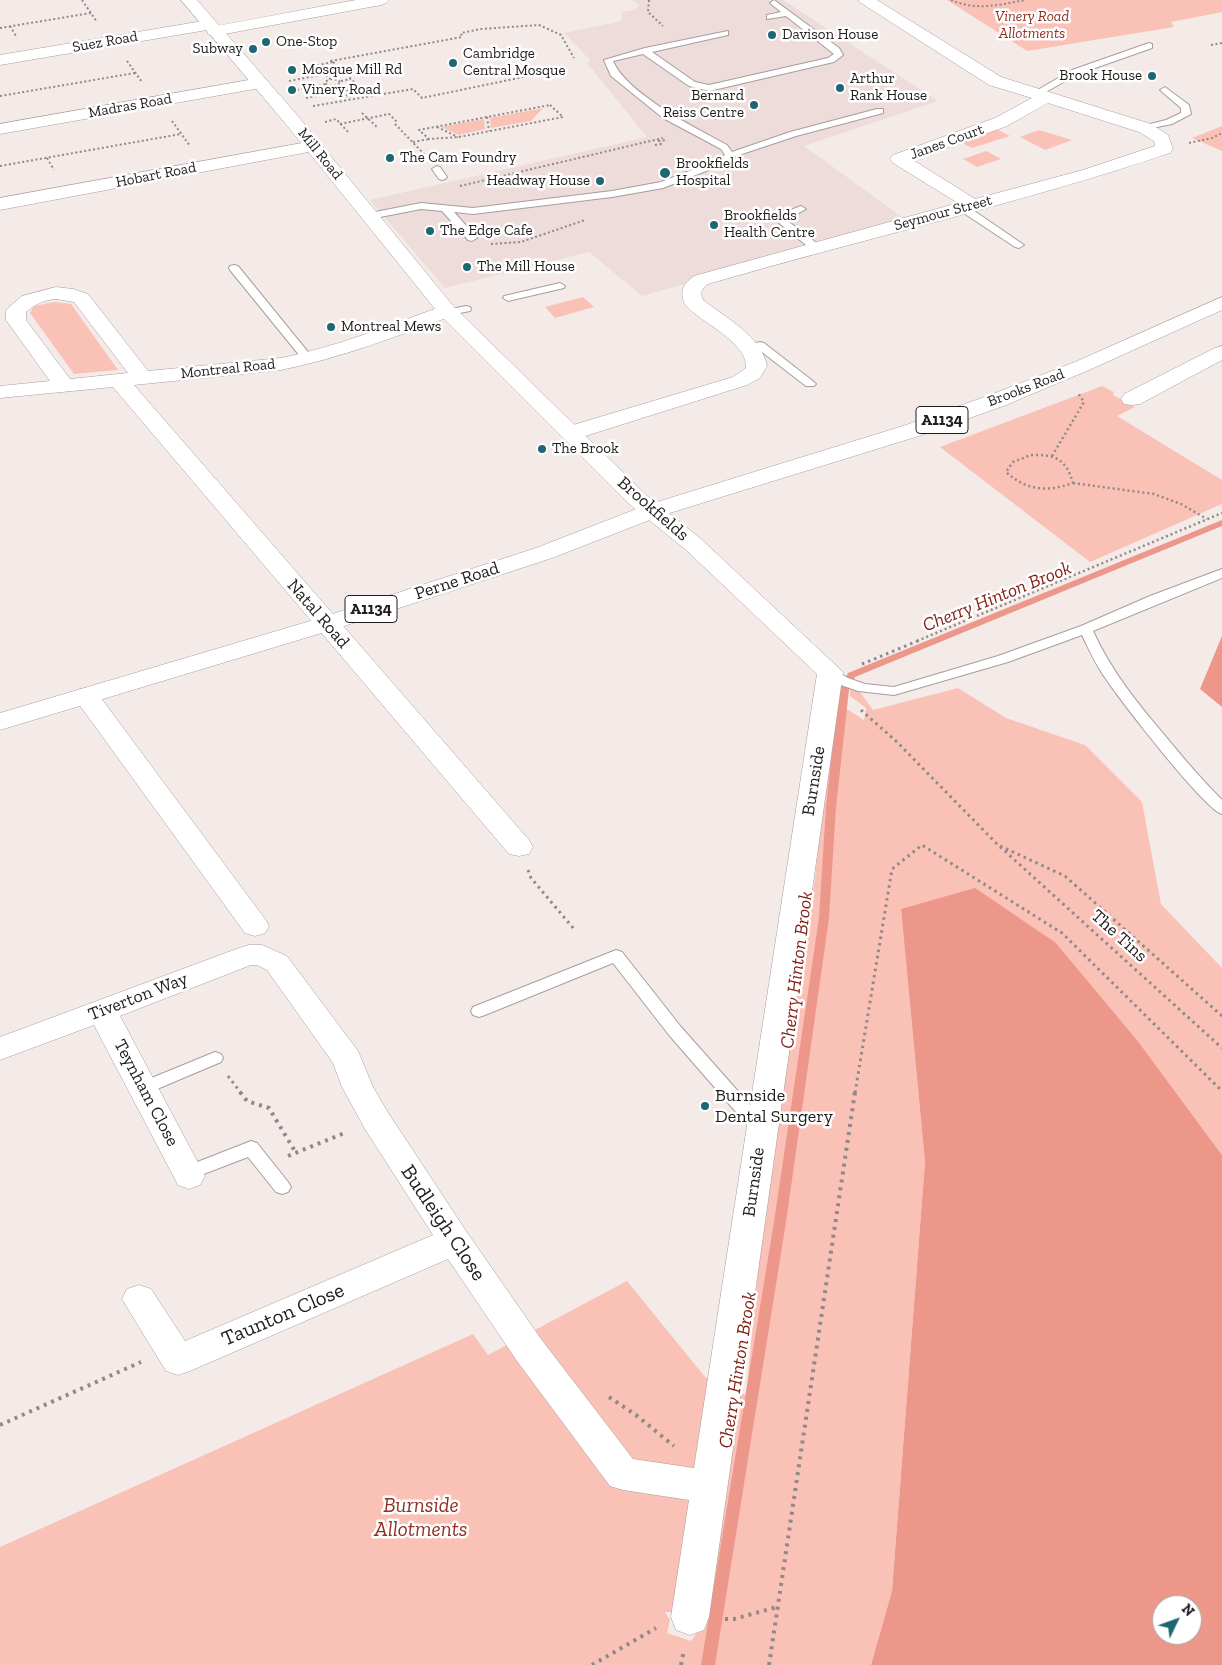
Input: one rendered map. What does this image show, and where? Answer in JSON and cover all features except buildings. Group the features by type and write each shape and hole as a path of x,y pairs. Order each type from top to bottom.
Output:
{"street":[{"name":"Mill Road","path":"189,0 370,216 454,311"},
{"path":"212,28 355,2 381,0"},
{"path":"866,0 995,81 1145,128 1162,139 1164,149"},
{"name":"Suez Road","path":"0,60 212,28"},
{"name":"Madras Road","path":"0,128 260,83"},
{"name":"Janes Court","path":"968,206 899,159 1001,122 1040,96"},
{"name":"Hobart Road","path":"0,204 313,146"},
{"name":"Seymour Street","path":"749,347 694,303 693,286 701,280 815,247 1089,174 1164,149"},
{"path":"65,386 16,320 16,310 30,299 55,294 68,294 81,298 142,378"},
{"name":"Brooks Road","path":"652,511 878,442 998,400 1082,366 1222,303"},
{"name":"Montreal Road","path":"0,392 308,359 361,344 454,311"},
{"name":"Brookfields","path":"454,311 635,497 693,544 834,680"},
{"path":"571,433 740,381 752,375 757,366 755,357 749,347"},
{"path":"1132,398 1222,352"},
{"name":"Natal Road","path":"118,380 519,847"},
{"name":"Perne Road","path":"0,722 326,624 544,553 652,511"},
{"name":"Burnside","path":"690,1617 762,1130 834,680"},
{"path":"86,696 256,926"},
{"name":"Tiverton Way","path":"0,1049 249,955 262,955 277,963"},
{"name":"Budleigh Close","path":"277,963 347,1059 358,1087 376,1120 454,1241 529,1350 623,1474 710,1487"},
{"name":"Teynham Close","path":"102,1011 188,1175"},
{"name":"Taunton Close","path":"171,1348 178,1360 454,1241"},
{"path":"139,1299 171,1348"}],"lane":[{"path":"645,51 692,84 709,88 831,60 839,55 829,44 774,3"},
{"path":"770,17 788,13"},
{"path":"725,33 608,60 614,74 666,116 724,147 730,155"},
{"path":"1040,96 1075,72 1149,46"},
{"path":"1145,128 1169,122 1186,114 1186,107 1165,90"},
{"path":"370,216 420,206 473,211 612,194 663,185 723,161 730,155 740,154 794,134 880,111"},
{"path":"968,206 1019,245"},
{"path":"446,209 472,238"},
{"path":"802,209 787,215 784,223 815,247"},
{"path":"234,268 308,359"},
{"path":"508,298 560,286"},
{"path":"749,347 760,345 810,384"},
{"path":"834,680 861,687 894,691 1003,659 1086,629 1222,573"},
{"path":"1086,629 1092,644 1124,694 1207,794 1222,809"},
{"path":"479,1012 616,956 675,1031 762,1130"},
{"path":"143,1089 215,1058"},
{"path":"188,1175 250,1148 282,1187"}],"path":[{"path":"649,0 648,12 652,18 686,42"},
{"path":"951,0 962,6 979,8 1025,0"},
{"path":"0,28 91,13"},
{"path":"333,62 331,60 462,37 461,33 481,29 539,25 561,35 574,58"},
{"path":"1211,44 1222,42"},
{"path":"304,68 333,62"},
{"path":"333,62 371,97 412,89 422,98 533,75 532,72"},
{"path":"316,66 330,79 341,81 351,79"},
{"path":"0,96 135,72"},
{"path":"289,81 334,72"},
{"path":"285,76 301,93"},
{"path":"326,84 325,82 330,79"},
{"path":"336,85 341,81"},
{"path":"298,90 326,84 336,85 350,99"},
{"path":"353,89 305,98 314,106 368,95"},
{"path":"412,142 459,137 563,117 550,105 419,130 429,139"},
{"path":"362,113 377,128"},
{"path":"340,124 389,114 439,173"},
{"path":"487,117 489,131"},
{"path":"317,123 336,120 349,133"},
{"path":"456,187 673,135 681,124"},
{"path":"436,126 459,137"},
{"path":"1164,149 1212,138 1222,133"},
{"path":"0,166 181,134"},
{"path":"1052,456 1084,402 1077,393"},
{"path":"1073,483 1070,472 1064,462 1052,456 1031,455 1012,462 1006,472 1016,483 1037,489 1052,491 1073,483 1154,494 1182,504 1207,519"},
{"path":"834,680 849,669 1222,513"},
{"name":"The Tins","path":"862,711 897,742 997,844 1222,1048"},
{"name":"The Tins","path":"997,844 1066,876 1222,1016"},
{"path":"769,1665 870,994 892,869 922,845 1062,933 1222,1091"},
{"path":"519,847 531,878 574,929"},
{"path":"215,1058 247,1101 269,1108 296,1153"},
{"path":"266,1167 376,1120"},
{"path":"0,1425 171,1348"},
{"path":"607,1396 636,1415 672,1444 710,1487"},
{"path":"734,1619 777,1607"},
{"path":"592,1665 670,1620 690,1617"}],"shaded area":[{"name":"Brookfields Hospital","path":"632,0 783,0 938,101 804,146 909,222 642,296 589,252 445,288 370,200 647,137 587,63 591,61 564,33 622,21 622,12 634,10 639,5"},
{"path":"1222,636 1222,707 1200,689"},
{"path":"975,888 1056,943 1137,1040 1222,1155 1222,1665 871,1665 892,1591 925,1162 901,909"}],"green space":[{"name":"Vinery Road Allotments","path":"947,0 1222,0 1222,12 1171,22 1174,27 1027,51"},
{"path":"543,108 531,121 491,128 490,118"},
{"path":"484,119 485,129 459,135 441,127"},
{"path":"1222,126 1222,151 1192,138"},
{"path":"994,128 1010,136 972,148 958,141"},
{"path":"1039,130 1072,140 1045,150 1020,137"},
{"path":"986,151 1001,159 977,167 963,159"},
{"path":"583,297 594,307 555,318 545,307"},
{"path":"54,302 71,304 118,370 74,374 30,313 34,306"},
{"path":"1102,386 1114,392 1113,395 1135,407 1117,416 1222,480 1222,504 1090,562 940,447"},
{"name":"Burnside Allotments","path":"958,688 1006,718 1085,745 1142,802 1161,904 1222,968 1222,1155 1137,1040 1056,943 901,909 925,1162 892,1591 871,1665 0,1665 0,1547 473,1334 488,1355 627,1281 705,1377 746,1395 771,1138 815,879 827,760 847,709 864,720 866,708 850,696 850,689 860,692 873,710","holes":["665,1612 711,1612 691,1641 667,1633 670,1620"]}],"waterway":[{"name":"Cherry Hinton Brook","path":"708,1665 780,1222 824,918 831,807 844,690 851,675 1222,523"}],"place":[{"name":"Davison House","path":"772,35"},
{"name":"One-Stop","path":"266,42"},
{"name":"Subway","path":"253,49"},
{"name":"Cambridge Central Mosque","path":"453,63"},
{"name":"Mosque Mill Rd","path":"292,70"},
{"name":"Brook House","path":"1152,76"},
{"name":"Arthur Rank House","path":"840,88"},
{"name":"Vinery Road","path":"292,90"},
{"name":"Bernard Reiss Centre","path":"754,105"},
{"name":"The Cam Foundry","path":"390,158"},
{"name":"Brookfields Hospital","path":"665,173"},
{"name":"Headway House","path":"600,181"},
{"name":"Brookfields Health Centre","path":"714,225"},
{"name":"The Edge Cafe","path":"430,231"},
{"name":"The Mill House","path":"467,267"},
{"name":"Montreal Mews","path":"331,327"},
{"name":"The Brook","path":"542,449"},
{"name":"Burnside Dental Surgery","path":"705,1106"}]}
